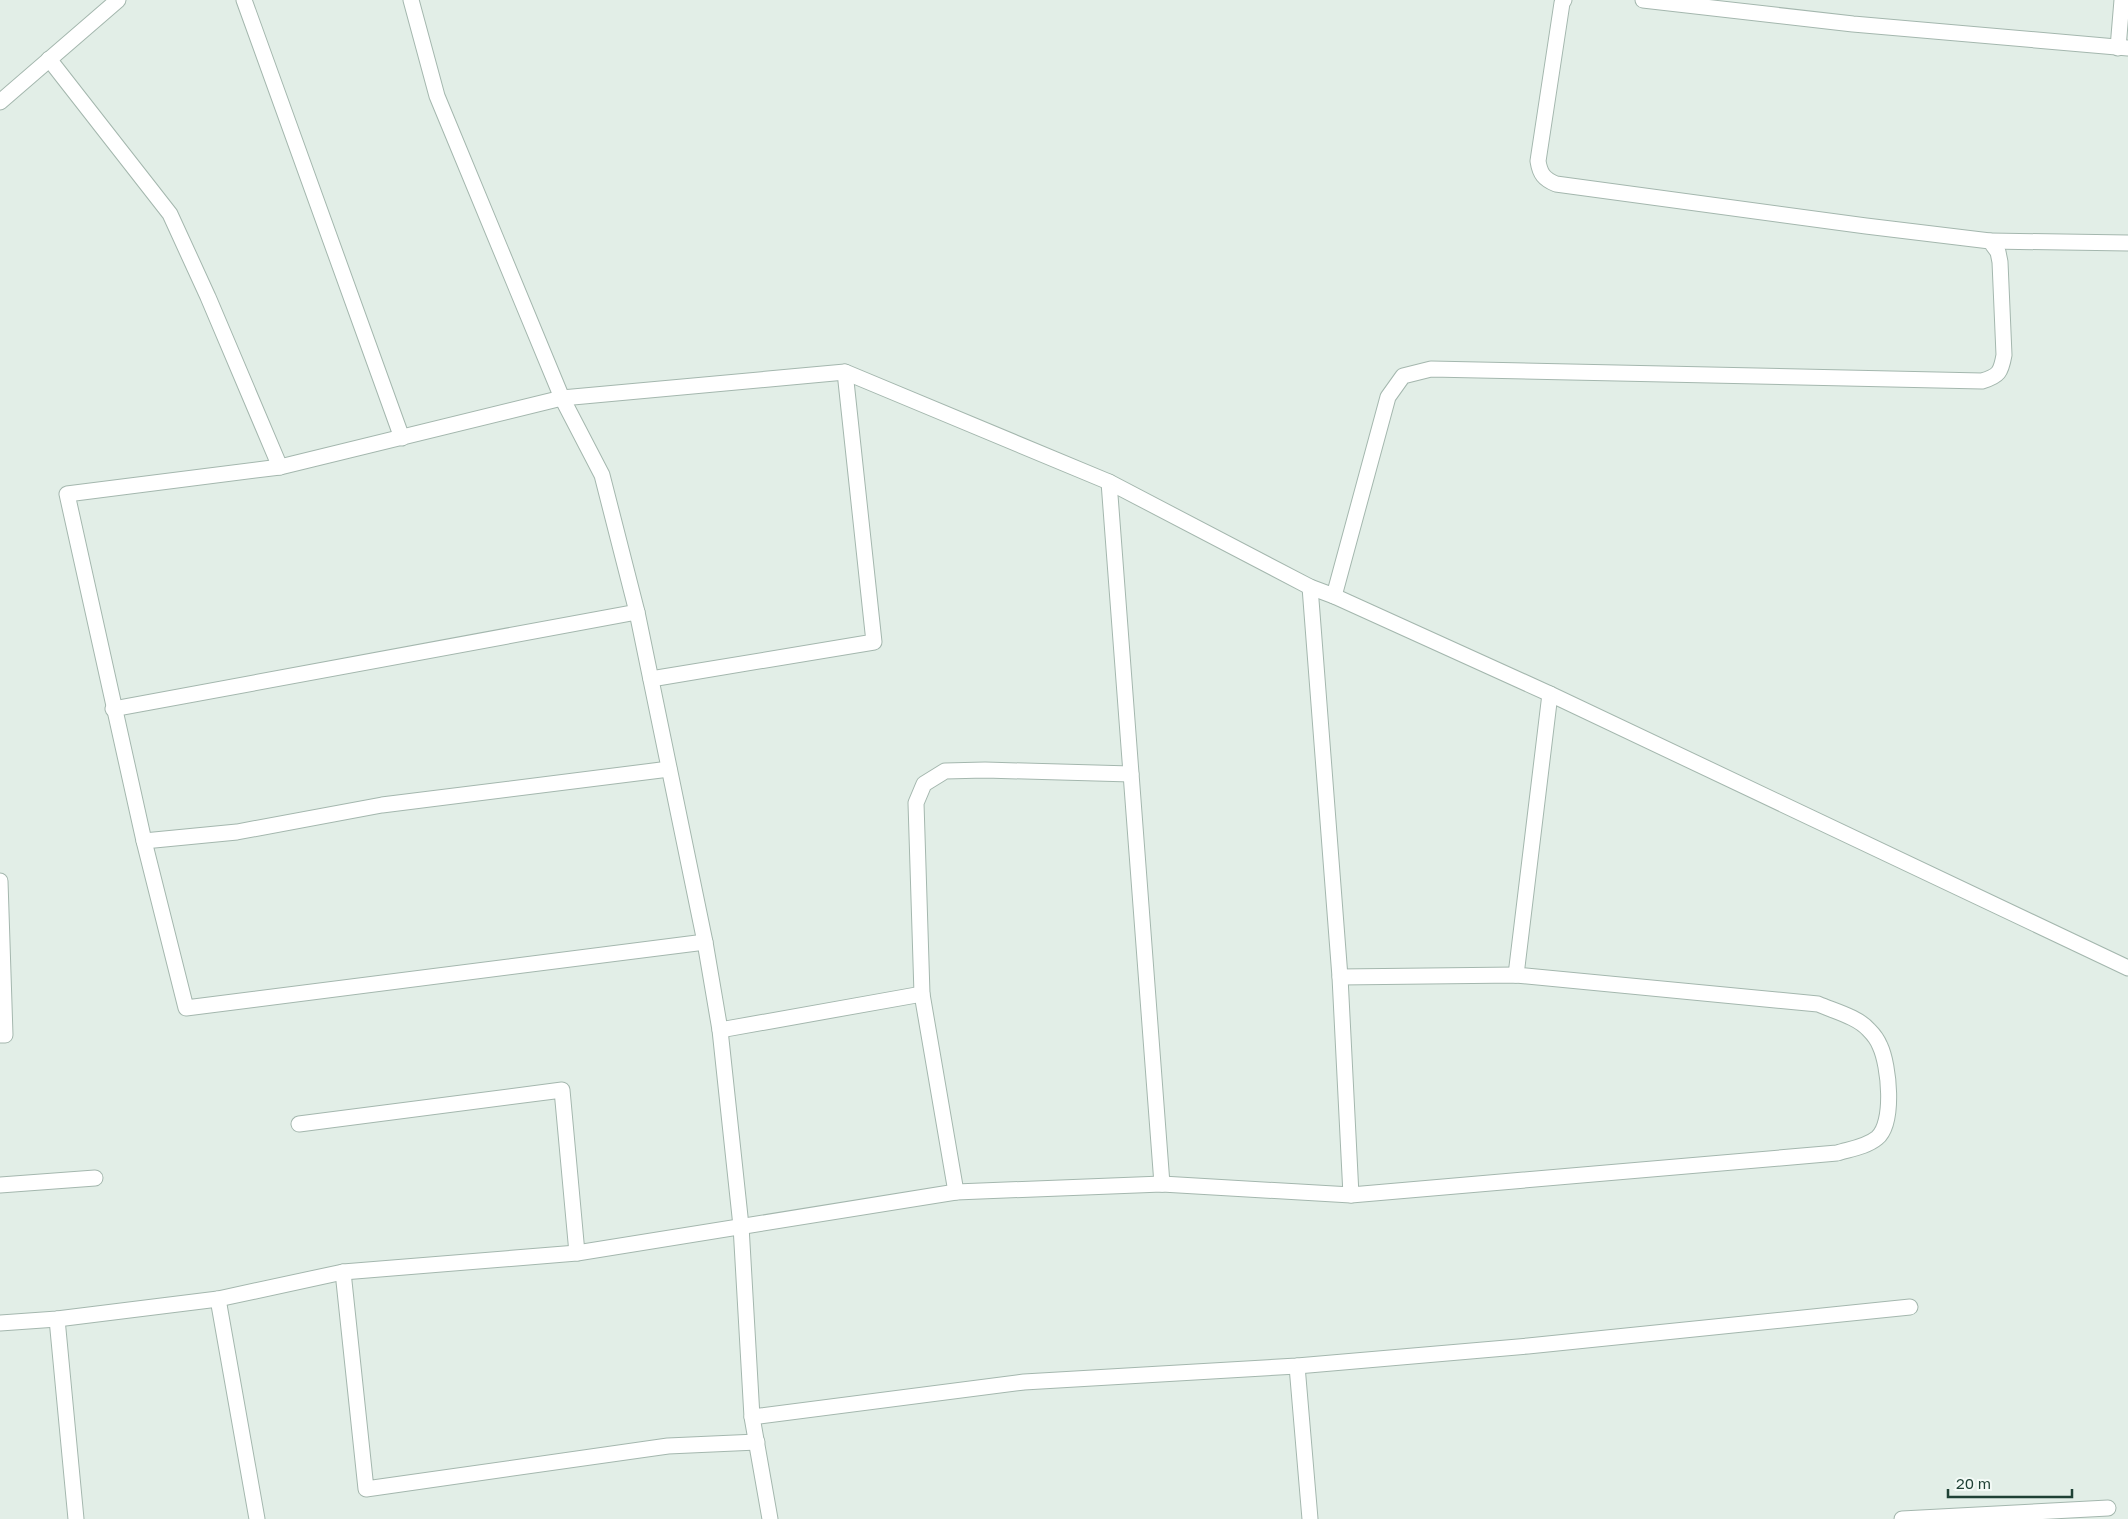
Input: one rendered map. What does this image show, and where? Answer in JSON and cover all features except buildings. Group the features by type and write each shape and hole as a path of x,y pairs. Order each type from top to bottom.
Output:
{"street":[{"path":"0,102 118,0"},
{"path":"244,0 402,438"},
{"path":"411,0 437,96 562,398 602,475 637,612 705,942 720,1030 741,1226 752,1417 770,1519"},
{"path":"1564,0 1538,161 1545,180 1566,186 1990,241 2128,243"},
{"path":"1643,0 1853,24 2123,48 2122,0"},
{"path":"49,59 170,214 208,297 280,467"},
{"path":"1334,596 1388,397 1403,376 1432,369 1982,381 1995,377 2002,368 2004,355 2000,262 1998,252 1990,241"},
{"path":"651,679 874,642 845,372"},
{"path":"705,942 186,1008 113,710 68,494 280,467 562,398 845,372 1109,482 1310,587 1334,596 1550,694 2128,968"},
{"path":"1109,482 1162,1184"},
{"path":"1310,587 1340,977 1352,1195"},
{"path":"113,710 637,612"},
{"path":"1516,975 1550,694"},
{"path":"144,841 237,832 382,805 669,768"},
{"path":"956,1192 922,994 916,803 924,784 945,771 985,770 1131,774"},
{"path":"0,881 5,1035 0,1035"},
{"path":"0,1323 218,1299 343,1272 577,1253 956,1192 1162,1184 1352,1195 1837,1153 1863,1146 1878,1138 1886,1124 1888,1098 1887,1070 1880,1046 1868,1029 1850,1018 1818,1004 1516,975 1340,977"},
{"path":"720,1030 922,994"},
{"path":"299,1124 562,1090 577,1253"},
{"path":"0,1185 95,1178"},
{"path":"343,1272 366,1489 668,1446 757,1442"},
{"path":"218,1299 257,1519"},
{"path":"752,1417 1024,1382 1297,1366 1528,1346 1910,1307"},
{"path":"57,1318 76,1519"},
{"path":"1297,1366 1310,1519"},
{"path":"1902,1519 2108,1508"}]}
